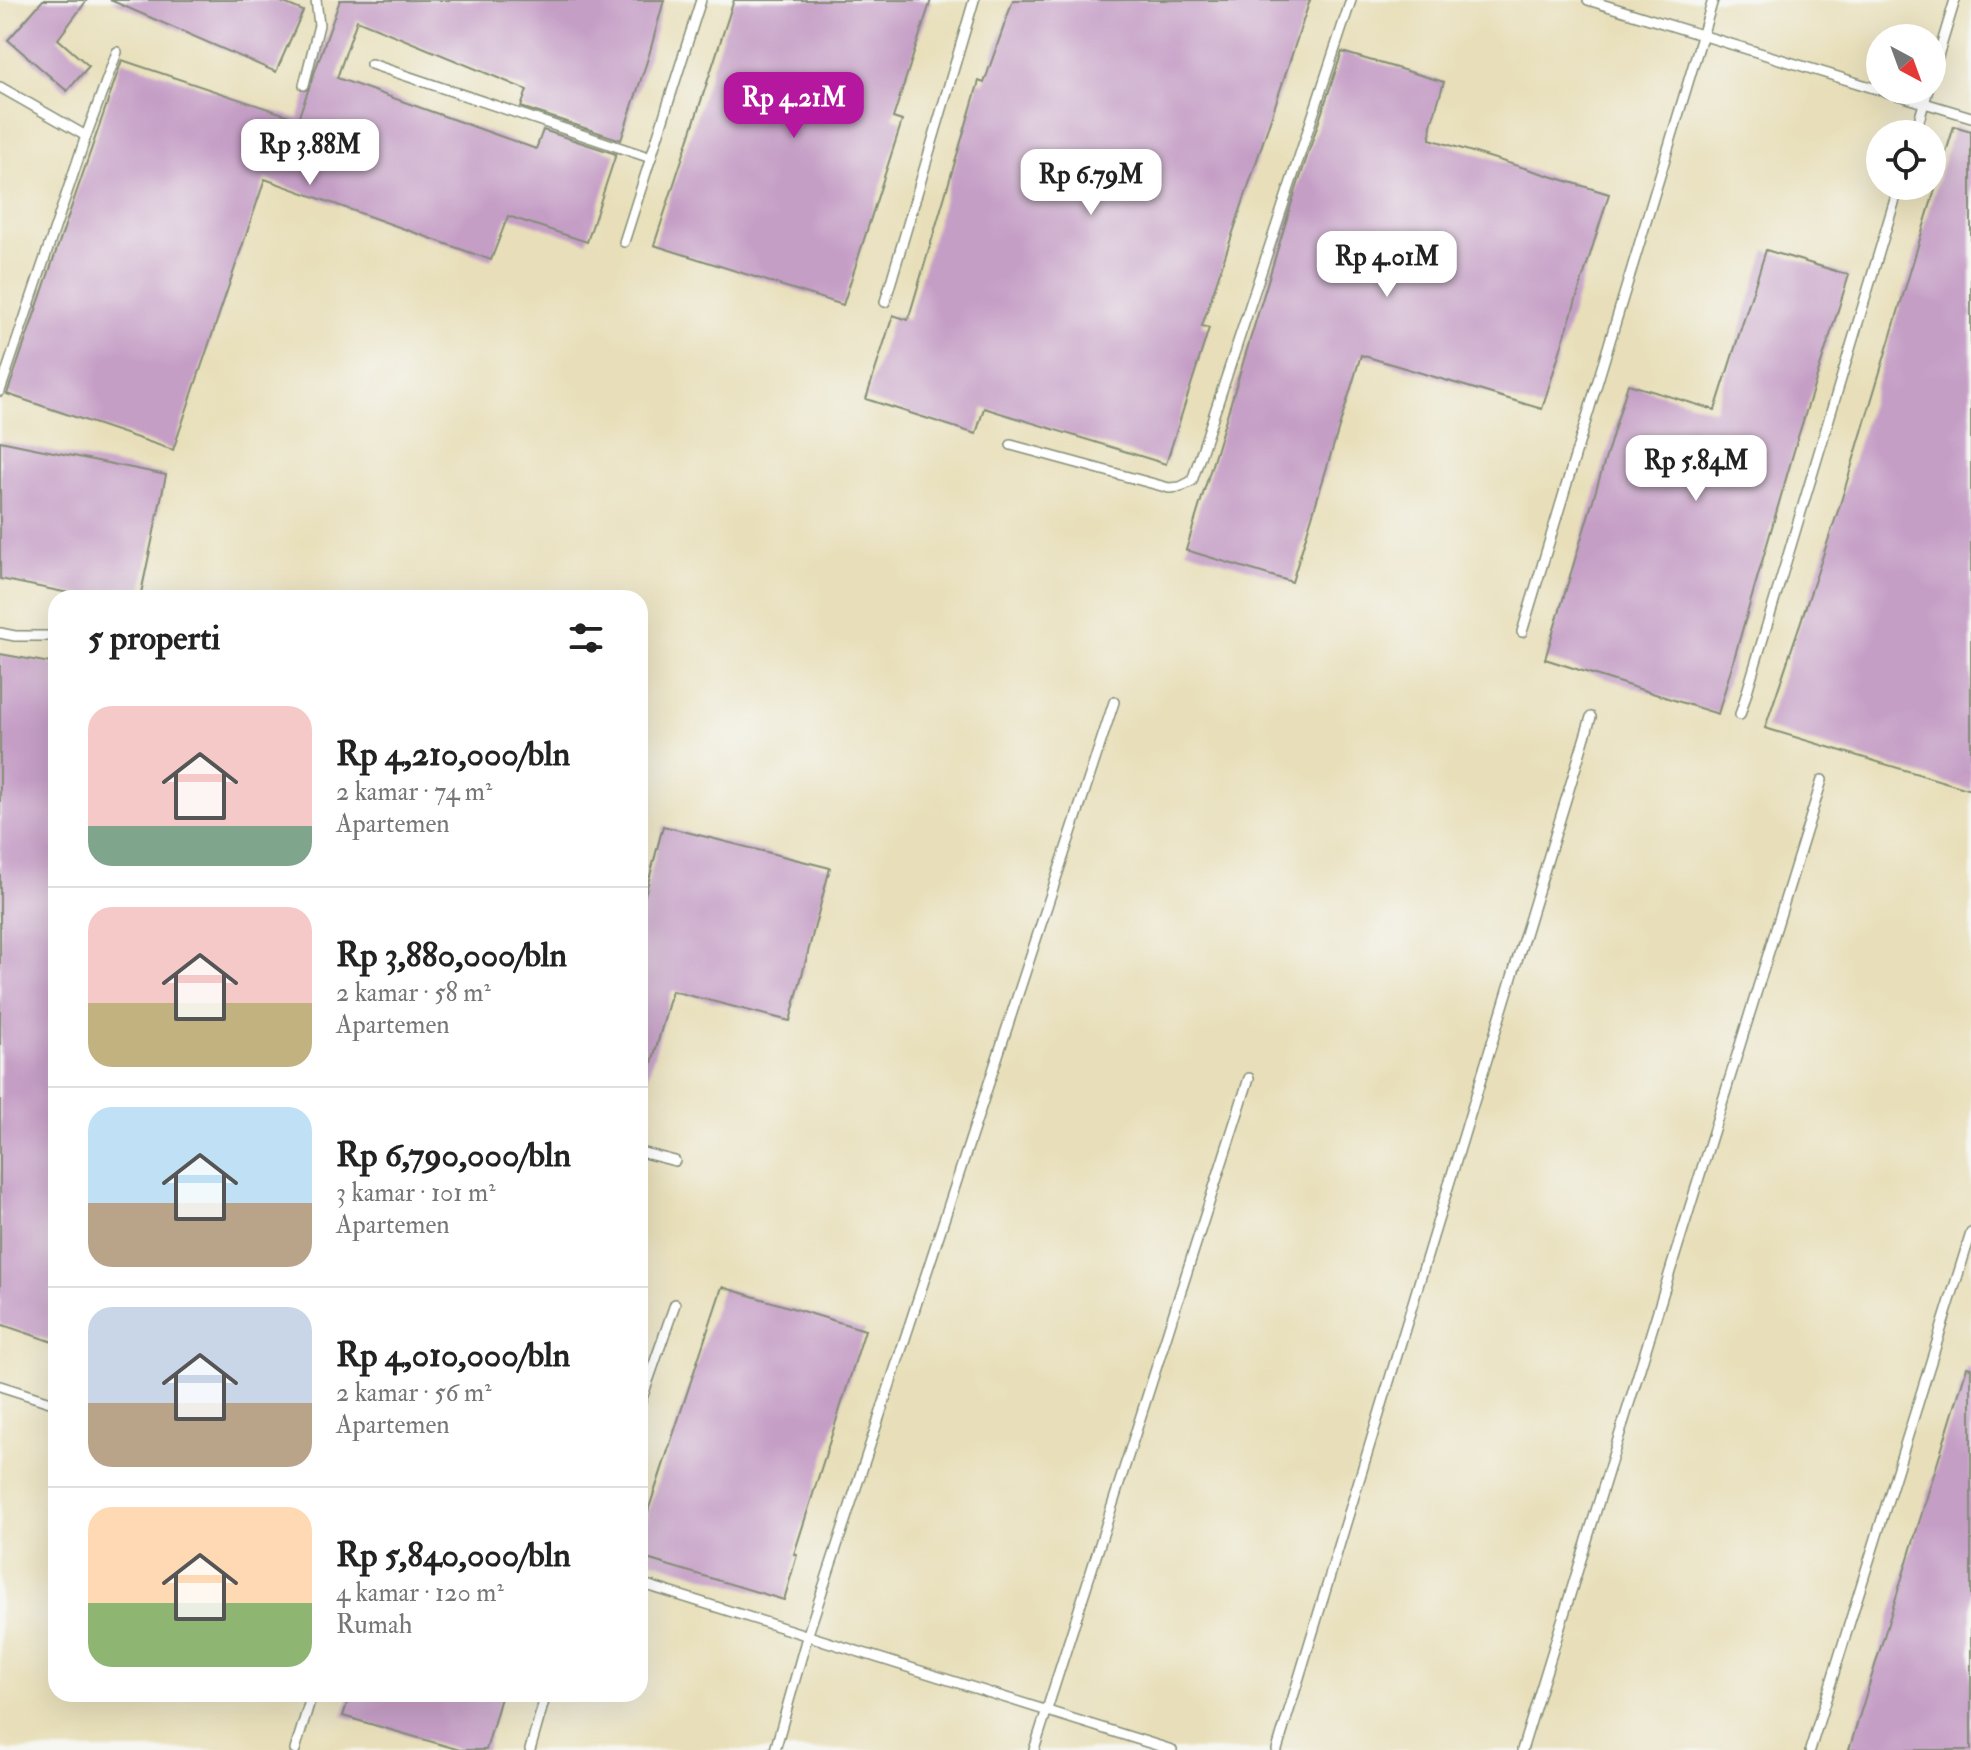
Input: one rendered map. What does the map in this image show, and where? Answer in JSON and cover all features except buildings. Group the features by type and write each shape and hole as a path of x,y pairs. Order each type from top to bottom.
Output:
{"lane":[{"path":"304,85 319,25 316,0"},
{"path":"624,242 701,0"},
{"path":"885,302 974,0"},
{"path":"1011,445 1169,488 1192,481 1351,0"},
{"path":"1588,0 1866,86"},
{"path":"1522,632 1713,0"},
{"path":"1946,30 1955,0"},
{"path":"0,391 117,52"},
{"path":"371,64 651,158"},
{"path":"0,87 86,136"},
{"path":"1927,104 1971,117"},
{"path":"1740,715 1895,200"},
{"path":"0,633 48,636"},
{"path":"775,1750 807,1637 1114,702"},
{"path":"1277,1750 1591,717"},
{"path":"1522,1750 1822,780"},
{"path":"1034,1750 1249,1078"},
{"path":"648,1154 675,1161"},
{"path":"1810,1750 1971,1233"},
{"path":"648,1381 675,1304"},
{"path":"0,1386 48,1401"},
{"path":"648,1586 1172,1750"},
{"path":"295,1750 310,1702"},
{"path":"530,1750 544,1702"}]}
